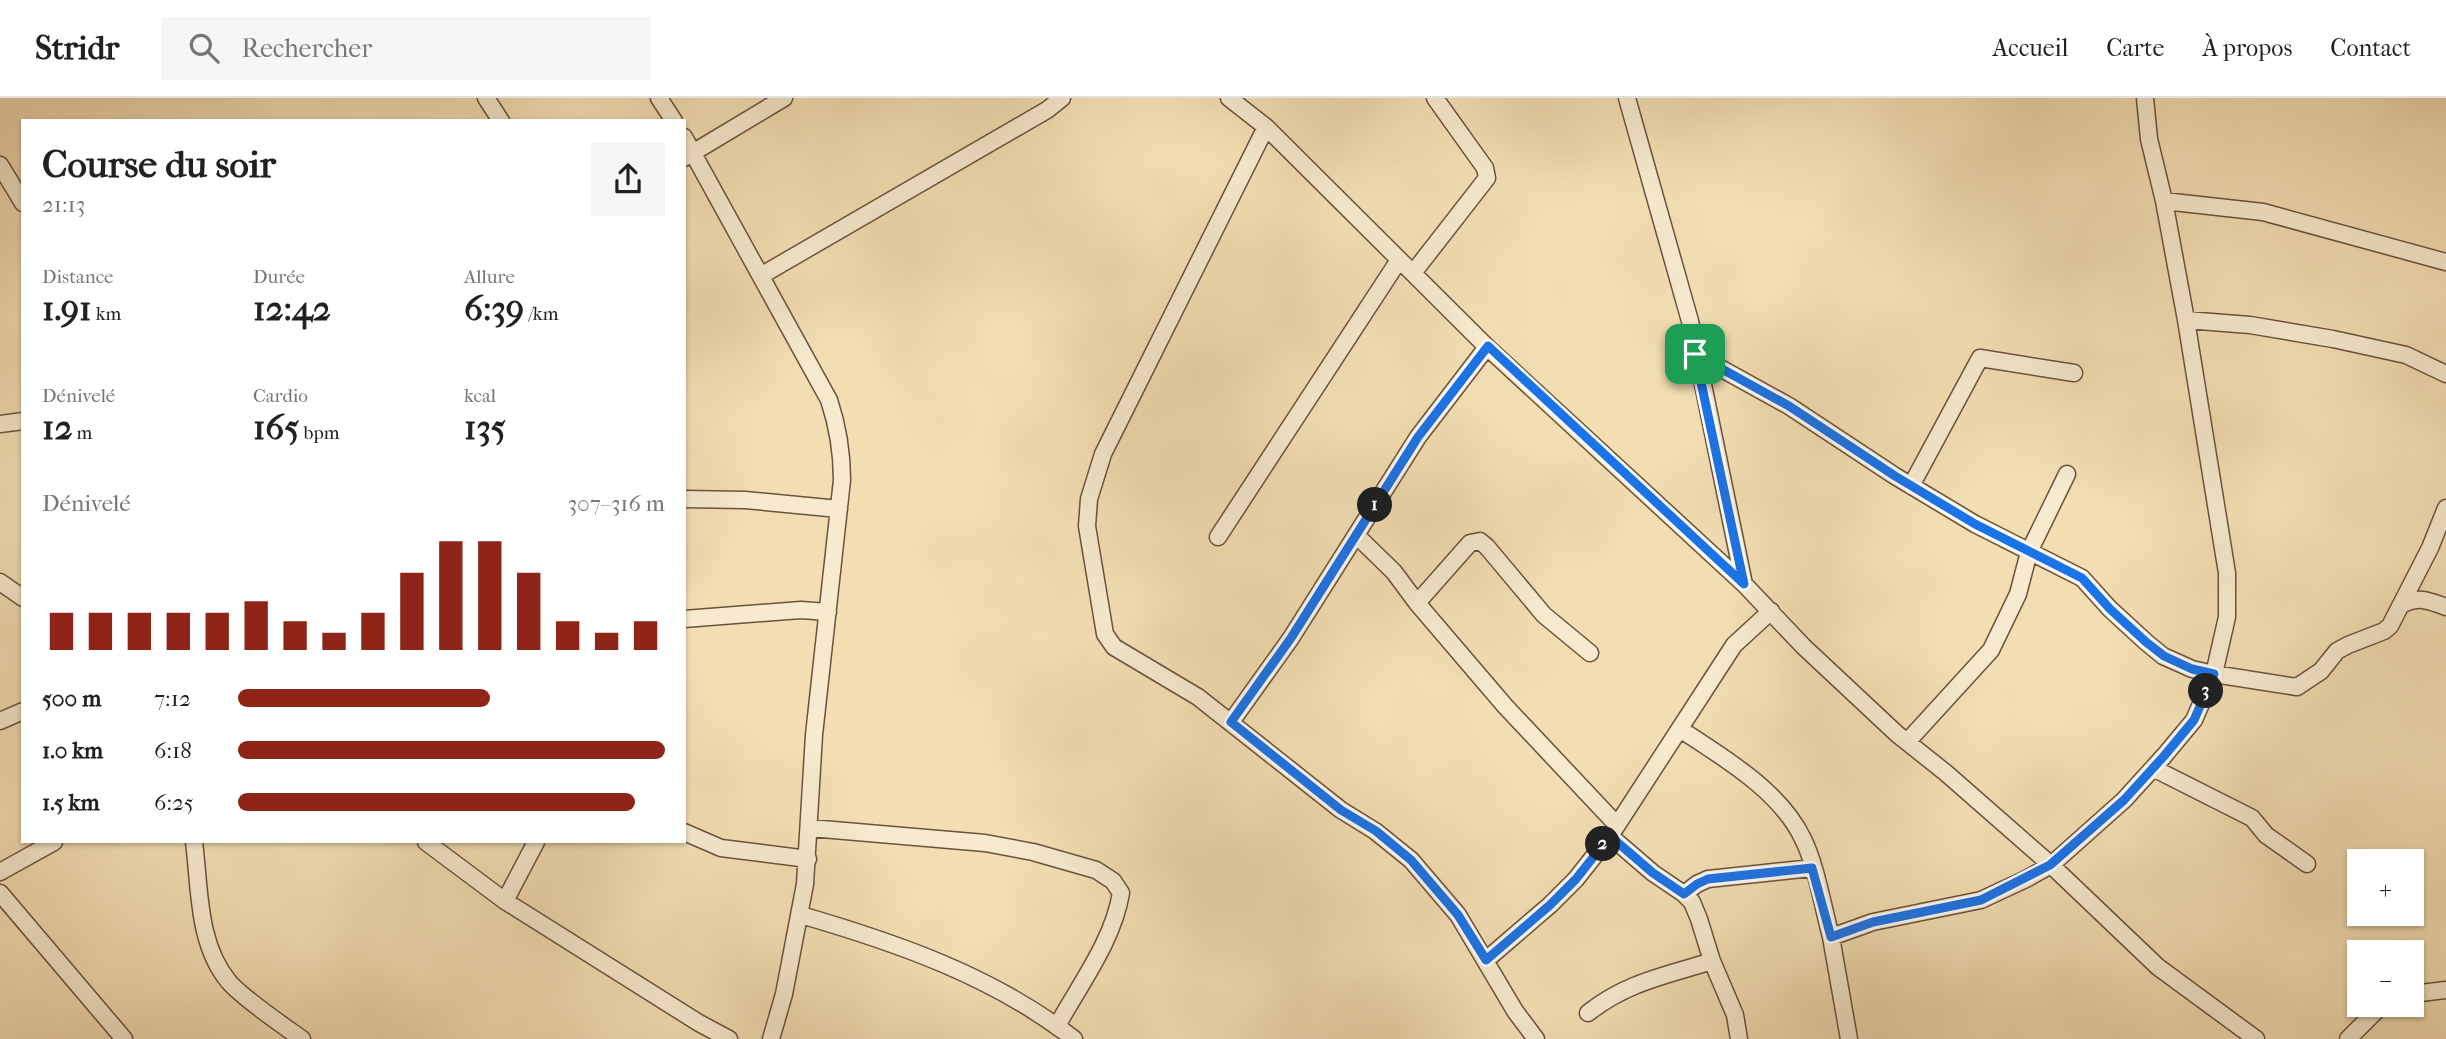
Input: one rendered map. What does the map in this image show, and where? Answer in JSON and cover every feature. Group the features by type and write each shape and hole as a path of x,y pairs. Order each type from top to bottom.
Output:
{"street":[{"path":"486,98 500,119"},
{"path":"659,98 673,119"},
{"path":"771,1039 801,915 808,859 814,735 839,509 842,457 839,431 830,400 762,275 689,155 784,98"},
{"path":"762,275 1046,110 1062,98"},
{"path":"1229,98 1266,127 1488,346 1744,584 1804,647 1907,742 2050,865 2158,967 2246,1036"},
{"path":"1413,273 1487,178 1485,168 1435,98"},
{"path":"1628,98 1689,321 1744,584"},
{"path":"1831,937 1899,916 1981,900 2050,865 2124,800 2154,768 2194,720 2214,674 2227,617 2227,573 2186,320 2164,201 2149,139 2145,98"},
{"path":"1266,127 1103,454 1090,499 1087,526 1108,641 1136,662 1198,697 1341,810 1376,831 1411,860 1458,915 1514,1011 1536,1039"},
{"path":"0,166 21,200"},
{"path":"2164,201 2263,212 2446,262"},
{"path":"1218,537 1399,260"},
{"path":"2186,320 2250,325 2333,339 2406,355 2446,374"},
{"path":"1231,722 1291,638 1418,437 1488,346"},
{"path":"1695,354 1789,406 1911,486 1975,524 2082,578 2110,609 2164,656 2192,669 2214,674 2297,687 2321,671 2337,651 2384,631 2403,604 2446,508"},
{"path":"1911,486 1980,358 2074,373"},
{"path":"0,424 21,421"},
{"path":"1907,742 1990,650 2018,594 2029,552 2067,474"},
{"path":"686,499 745,500 839,509"},
{"path":"1356,536 1394,572 1613,830 1653,873 1692,902 1734,1015 1739,1039"},
{"path":"1418,603 1470,543 1480,541 1544,615 1590,653"},
{"path":"0,582 21,597"},
{"path":"2403,604 2424,598 2446,607"},
{"path":"686,620 801,610 828,612"},
{"path":"1486,960 1576,879 1613,830 1734,645 1771,611"},
{"path":"0,722 21,712"},
{"path":"1679,729 1735,765 1783,809 1803,838 1831,937 1849,1039"},
{"path":"2154,768 2252,818 2266,835 2307,864"},
{"path":"810,828 998,845 1083,865 1113,881 1121,893 1118,911 1109,934 1057,1026"},
{"path":"686,833 722,848 808,859"},
{"path":"0,872 52,843"},
{"path":"194,843 198,894 214,958 229,982 302,1039"},
{"path":"427,843 505,901 699,1023 729,1039"},
{"path":"505,901 535,843"},
{"path":"1684,894 1708,879 1812,868"},
{"path":"0,893 124,1039"},
{"path":"801,915 850,929 953,966 997,989 1074,1039"},
{"path":"1588,1013 1625,988 1712,961"},
{"path":"2424,993 2446,990"},
{"path":"2348,1039 2371,1017"}],"route":[{"path":"1488,346 1744,584 1695,354 1789,406 1895,476 1975,524 2082,578 2110,609 2164,656 2192,669 2214,674 2194,720 2124,800 2050,865 1981,900 1873,922 1831,937 1812,868 1708,879 1684,894 1653,873 1610,836 1576,879 1550,905 1486,960 1458,915 1411,860 1376,831 1341,810 1231,722 1291,638 1418,437 1488,346"}]}
